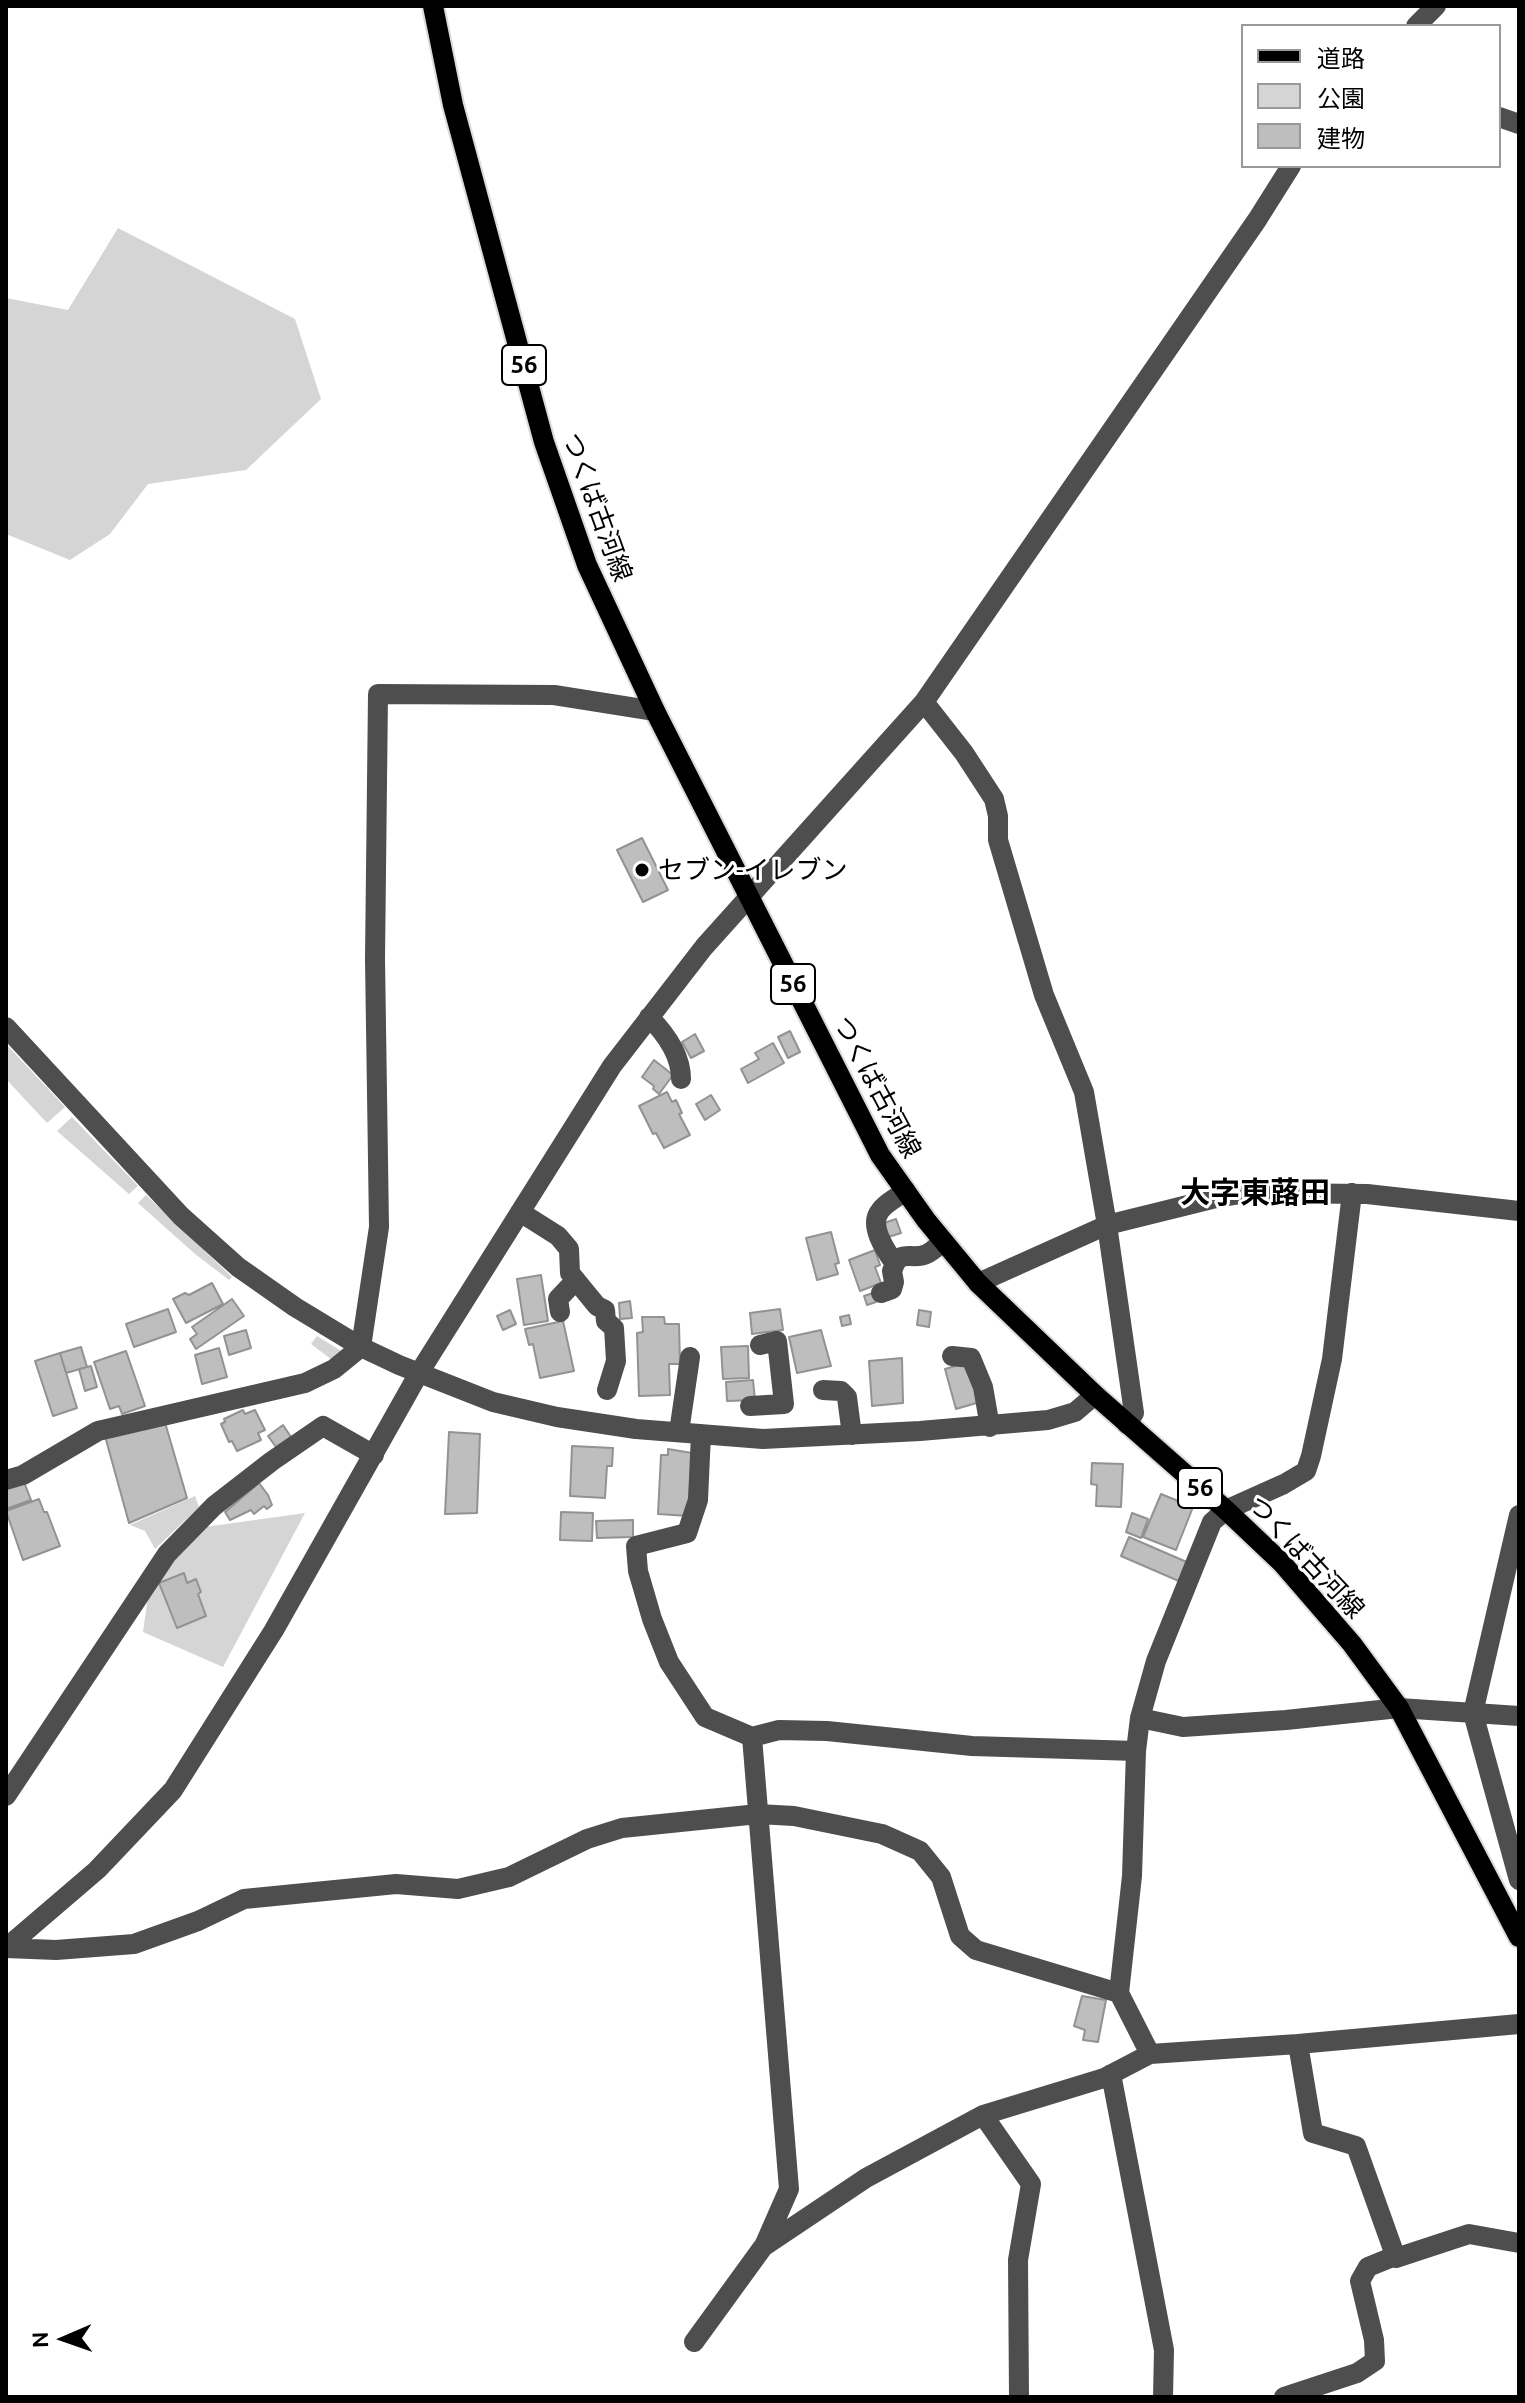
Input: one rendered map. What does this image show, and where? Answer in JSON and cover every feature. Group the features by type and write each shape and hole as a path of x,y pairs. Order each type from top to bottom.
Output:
{"main road":[{"name":"つくば古河線","path":"433,6 453,105 544,442 587,565 655,711 880,1155 978,1283 1095,1395 1282,1563 1352,1644 1399,1708 1519,1936"}],"street":[{"path":"1418,24 1436,6"},
{"path":"6,1948 97,1870 173,1790 274,1630 419,1373 612,1066 704,947 924,702 1290,168"},
{"path":"6,1480 23,1475 98,1431 305,1383 334,1369 361,1347 379,1227 375,959 378,694 554,695 655,711"},
{"path":"924,702 964,753 994,799 998,840 1044,995 1084,1092 1134,1413 1127,1424"},
{"path":"649,1017 662,1031 679,1062 681,1079"},
{"path":"6,1027 181,1216 238,1267 295,1307 361,1347 493,1402 604,1424 763,1439 990,1427 1065,1416 1075,1412 1095,1395"},
{"path":"895,1264 885,1249 876,1220 879,1212 905,1190"},
{"path":"1150,2054 1119,1993 1132,1876 1140,1718 1156,1661 1212,1522 1226,1510 1306,1471 1332,1359 1352,1193"},
{"path":"978,1283 1107,1225 1240,1194 1352,1193 1519,1211"},
{"path":"520,1212 558,1236 569,1249 570,1273 597,1306 605,1310 606,1321 614,1328 616,1361 607,1390"},
{"path":"881,1293 892,1289 892,1271 901,1257 909,1254 920,1257 943,1241"},
{"path":"560,1312 558,1299 576,1280"},
{"path":"760,1345 777,1341 786,1438"},
{"path":"952,1356 971,1358 983,1387 990,1427"},
{"path":"679,1432 690,1357"},
{"path":"823,1390 841,1391 847,1397 852,1435"},
{"path":"750,1406 784,1404"},
{"path":"6,1796 167,1554 214,1506 323,1426 374,1455"},
{"path":"701,1434 698,1500 687,1533 636,1546 638,1571 669,1662 705,1717 752,1737 779,1730 827,1731 972,1746 1136,1751"},
{"path":"1519,1515 1473,1713 1519,1880"},
{"path":"1140,1718 1183,1727 1399,1708 1519,1716"},
{"path":"694,2342 763,2247 789,2189 752,1737"},
{"path":"6,1948 56,1950 134,1944 198,1921 244,1899 396,1884 458,1889 509,1877 587,1839 622,1828 758,1814 794,1816 882,1834 920,1851 941,1877 960,1936 976,1950 1119,1993"},
{"path":"763,2247 866,2178 983,2115 1111,2074 1150,2054 1519,2024"},
{"path":"1298,2044 1313,2133 1356,2146 1395,2256"},
{"path":"1111,2074 1164,2350 1163,2397"},
{"path":"983,2115 1031,2184 1018,2260 1019,2397"},
{"path":"1284,2397 1357,2373 1375,2361 1374,2340 1360,2281 1368,2267 1469,2234 1519,2243"}],"green space":[{"path":"118,228 295,319 321,399 246,470 148,484 110,534 70,560 6,534 6,298 68,310"},
{"path":"6,1044 65,1107 47,1123 6,1079"},
{"path":"72,1117 138,1186 129,1194 57,1131"},
{"path":"146,1195 232,1277 229,1280 195,1254 138,1203"},
{"path":"317,1336 343,1352 336,1363 311,1344"},
{"path":"195,1496 199,1507 155,1549 145,1531 130,1525"},
{"path":"305,1513 223,1667 143,1632 148,1596 177,1554 205,1527"}],"building":[{"name":"セブン-イレブン","path":"642,838 668,890 643,902 617,850"},
{"path":"790,1031 800,1052 788,1058 778,1037"},
{"path":"695,1034 704,1051 691,1058 682,1042"},
{"path":"773,1043 784,1063 748,1083 741,1069 759,1059 755,1053"},
{"path":"654,1060 673,1075 659,1094 642,1077"},
{"path":"667,1092 672,1102 676,1100 682,1113 679,1114 690,1135 664,1148 639,1106"},
{"path":"711,1095 720,1110 705,1120 696,1104"},
{"path":"896,1219 901,1233 885,1238 881,1224"},
{"path":"831,1232 839,1263 835,1264 838,1274 817,1280 806,1238"},
{"path":"875,1250 880,1265 875,1267 881,1283 860,1291 849,1260"},
{"path":"541,1275 548,1321 524,1325 517,1279"},
{"path":"212,1283 223,1304 186,1323 173,1299"},
{"path":"873,1293 876,1302 867,1305 864,1296"},
{"path":"232,1299 244,1316 196,1349 190,1339 197,1334 192,1327"},
{"path":"630,1301 632,1318 620,1319 619,1303"},
{"path":"168,1309 176,1332 134,1347 126,1324"},
{"path":"780,1309 783,1330 752,1334 750,1313"},
{"path":"510,1310 516,1324 503,1330 497,1316"},
{"path":"919,1310 931,1312 929,1327 917,1325"},
{"path":"849,1315 851,1324 842,1326 840,1317"},
{"path":"642,1317 664,1317 665,1324 679,1324 680,1364 669,1364 670,1395 639,1396 637,1333 643,1332"},
{"path":"563,1321 574,1371 540,1378 533,1344 529,1345 525,1329"},
{"path":"246,1330 251,1348 229,1355 224,1336"},
{"path":"821,1330 831,1366 797,1373 789,1337"},
{"path":"748,1346 749,1378 723,1379 721,1347"},
{"path":"81,1347 87,1367 66,1373 60,1353"},
{"path":"219,1348 227,1377 202,1384 195,1355"},
{"path":"126,1351 145,1406 122,1414 119,1406 110,1409 94,1362"},
{"path":"60,1353 77,1408 53,1416 35,1361"},
{"path":"902,1358 903,1403 872,1406 869,1361"},
{"path":"969,1362 980,1402 956,1409 945,1369"},
{"path":"91,1366 97,1387 85,1391 79,1369"},
{"path":"753,1380 755,1400 727,1401 726,1382"},
{"path":"243,1410 245,1414 255,1410 265,1430 258,1433 261,1440 237,1451 221,1424 225,1422 224,1419"},
{"path":"164,1419 187,1498 129,1523 105,1436"},
{"path":"283,1425 291,1437 276,1447 268,1436"},
{"path":"449,1432 480,1434 477,1513 445,1514"},
{"path":"572,1446 613,1448 612,1466 607,1466 605,1498 570,1496"},
{"path":"668,1449 692,1453 688,1516 658,1514 661,1455 668,1455"},
{"path":"1092,1463 1123,1464 1121,1507 1096,1506 1097,1485 1091,1484"},
{"path":"24,1482 31,1500 6,1509 6,1488"},
{"path":"259,1483 272,1505 267,1509 264,1506 254,1514 251,1510 230,1520 225,1512"},
{"path":"1161,1494 1193,1507 1176,1550 1143,1537"},
{"path":"39,1499 60,1546 23,1560 6,1511"},
{"path":"561,1512 593,1513 592,1541 560,1540"},
{"path":"1132,1513 1148,1519 1141,1538 1126,1532"},
{"path":"633,1520 633,1537 597,1538 596,1521"},
{"path":"1129,1537 1189,1563 1181,1582 1121,1556"},
{"path":"184,1573 187,1583 196,1579 206,1616 177,1628 159,1583"},
{"path":"1082,1996 1106,2000 1098,2042 1083,2040 1085,2030 1074,2026"}],"place":[{"name":"セブン-イレブン","path":"642,870"}],"district":[{"name":"大字東蕗田","path":"1255,1193"}]}
